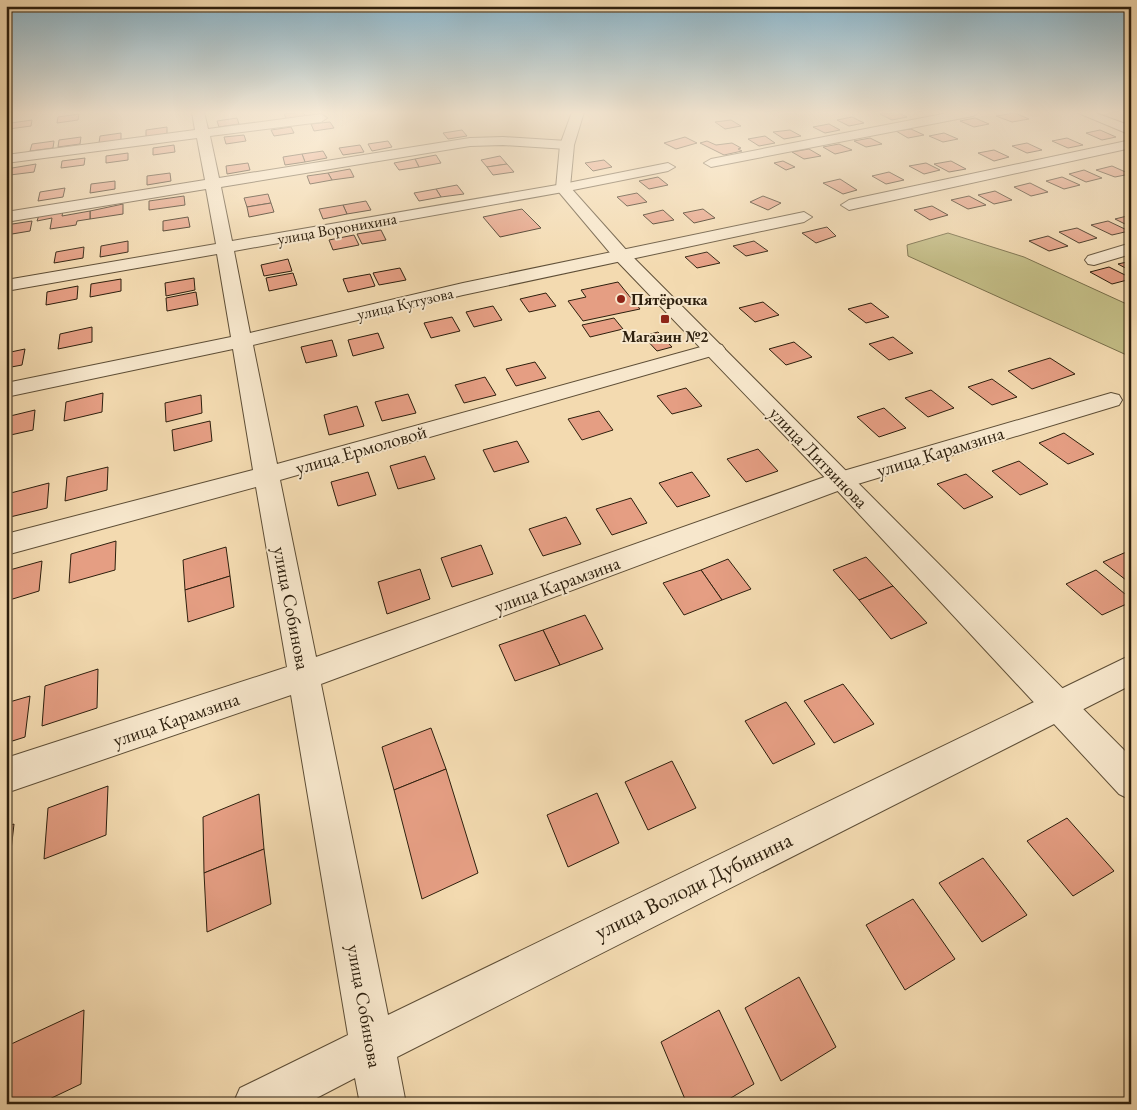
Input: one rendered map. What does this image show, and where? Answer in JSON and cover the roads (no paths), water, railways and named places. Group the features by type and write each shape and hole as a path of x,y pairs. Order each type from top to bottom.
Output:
{"street":[{"name":"улица Собинова","path":"209,164 383,1104"},
{"path":"6,216 340,164"},
{"path":"563,188 565,164"},
{"path":"849,205 1039,164"},
{"name":"улица Воронихина","path":"6,286 563,188 668,167"},
{"name":"улица Литвинова","path":"563,188 622,256 842,480 1131,782"},
{"name":"улица Кутузова","path":"6,390 242,341 463,289 804,217"},
{"path":"1094,260 1131,248"},
{"name":"улица Ермоловой","path":"6,544 267,475 714,349"},
{"name":"улица Карамзина","path":"6,776 304,676 842,480 1111,400"},
{"name":"улица Володи Дубинина","path":"256,1104 1056,704 1131,669"}],"place":[{"name":"Пятёрочка","path":"621,299"},
{"name":"Магазин №2","path":"665,319"}]}
